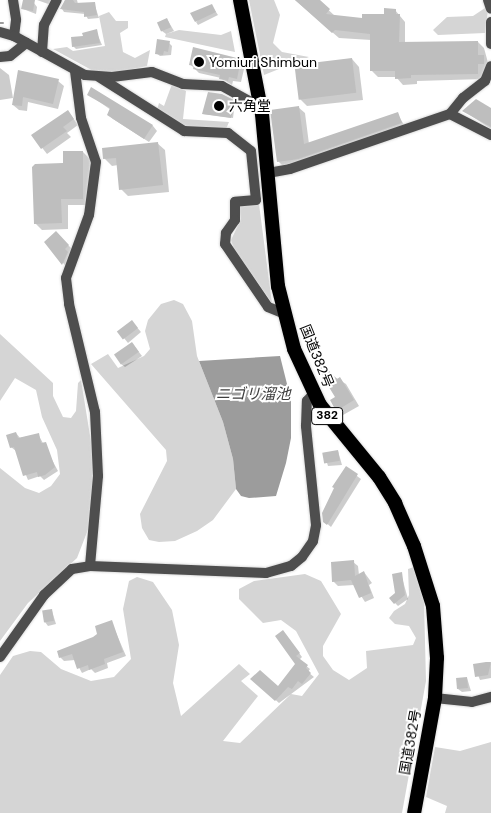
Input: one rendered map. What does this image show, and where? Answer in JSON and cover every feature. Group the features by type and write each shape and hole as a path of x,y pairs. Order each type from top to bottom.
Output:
{"highway":[{"name":"国道382号","path":"240,0 260,104 283,314 313,394 334,424 379,477 407,528 433,606 438,658 435,698 414,813"}],"street":[{"path":"13,0 16,20 14,36"},
{"path":"42,52 44,25 57,0"},
{"path":"488,0 491,9"},
{"path":"491,22 491,44"},
{"path":"0,32 14,36 75,71 99,77 184,131 228,133 251,151 256,200 235,202 235,220 226,233 225,244 268,306 283,314"},
{"path":"0,57 10,56 26,43"},
{"path":"268,173 290,169 450,114 463,98 486,81 491,66"},
{"path":"75,71 81,118 96,162 89,215 66,278 69,304 94,412 98,476 90,566"},
{"path":"99,77 152,72 183,84 222,86 253,103 260,104"},
{"path":"450,114 491,135"},
{"path":"0,657 58,579 72,569 90,566 249,573 280,570 291,566 310,547 315,533 306,426 307,401 313,394"},
{"path":"435,698 472,702 491,697"}],"shaded area":[{"path":"249,0 274,0 280,15 273,43 282,52 309,57 264,75"},
{"path":"485,8 488,10 485,33 438,35 433,30 447,17 473,16"},
{"path":"109,12 116,21 128,21 128,28 120,33 123,52 135,58 150,50 147,66 109,74 97,73 53,49 67,47 73,51 105,46 99,16"},
{"path":"179,30 221,35 231,31 235,52 165,37 166,34"},
{"path":"172,84 186,91 183,119 229,122 226,129 185,128 157,110 159,103 164,106"},
{"path":"259,204 272,303 234,249 231,240 241,219 239,205"},
{"path":"174,300 183,304 192,321 197,356 223,422 233,459 236,489 213,520 197,531 175,541 159,542 149,540 142,528 140,514 167,461 166,450 91,364 108,354 118,368 144,356 150,349 145,331 148,320 161,304"},
{"path":"0,334 53,383 53,396 63,417 71,418 76,411 78,383 81,380 94,460 89,527 77,558 28,603 0,641 0,468 25,488 39,493 51,486 60,474 57,450 42,417 36,390 15,378 0,401"},
{"path":"414,567 424,601 426,681 402,813 0,813 0,675 13,656 30,651 41,652 61,669 91,681 114,677 131,659 123,609 129,581 137,577 153,582 172,610 179,645 173,683 181,716 239,664 250,674 241,681 258,696 223,741 240,743 291,694 302,696 319,674 296,631 281,620 263,623 239,599 239,589 254,581 305,574 321,581 341,614 323,646 323,656 333,670 349,680 367,668 366,651 413,645 416,638 409,626 395,624 389,618 394,611 405,604 409,595 408,569"},
{"path":"491,742 491,813 445,813 447,806 426,797 435,747 460,751"}],"water":[{"name":"ニゴリ溜池","path":"280,356 291,400 291,438 286,463 276,496 249,498 241,496 236,489 233,459 223,422 199,361"}],"building":[{"path":"23,0 35,0 33,11 21,9"},
{"path":"65,0 73,0 75,3 95,2 97,15 84,17 84,12 60,9"},
{"path":"295,0 320,0 330,9 326,14 362,18 362,14 384,14 384,8 396,9 396,14 400,14 399,42 478,41 478,55 484,55 484,64 478,64 478,74 411,75 411,78 395,79 395,71 370,71 370,34 335,30 332,33"},
{"path":"212,4 216,12 195,22 190,13"},
{"path":"167,18 171,27 161,32 157,22"},
{"path":"97,29 100,43 72,47 71,37 83,36 82,33"},
{"path":"157,39 170,41 168,52 164,51 163,55 155,54"},
{"path":"193,47 241,59 237,79 229,77 228,81 219,79 220,75 193,69 194,66 189,65"},
{"path":"352,58 356,93 299,100 294,65"},
{"path":"18,70 59,79 53,104 23,97 22,106 12,105"},
{"path":"91,87 153,125 144,139 107,115 110,108 87,95"},
{"name":"六角堂","path":"208,92 222,94 236,101 231,118 202,114"},
{"path":"476,99 491,108 491,127 462,111"},
{"path":"299,106 304,144 398,112 402,123 299,159 277,162 270,110"},
{"path":"68,110 74,119 63,127 67,131 41,149 31,135"},
{"path":"158,142 163,185 119,190 116,158 103,159 102,148"},
{"path":"63,151 83,151 83,199 61,199 62,223 34,224 32,167 35,164 63,163"},
{"path":"56,231 69,245 65,249 68,252 62,265 44,242"},
{"path":"132,320 138,328 123,339 117,331"},
{"path":"132,342 139,352 121,364 114,355"},
{"path":"323,362 337,379 340,377 354,400 336,411 330,400 335,397 316,366"},
{"path":"16,432 18,438 39,433 41,443 46,442 55,467 45,475 38,477 37,472 23,476 14,447 10,448 6,435"},
{"path":"338,450 340,461 324,464 322,453"},
{"path":"346,466 358,474 327,525 323,522 322,513 334,488 332,487"},
{"path":"354,560 355,576 364,571 371,593 359,598 351,580 332,582 331,562"},
{"path":"402,572 405,595 394,604 389,598 395,593 392,574"},
{"path":"52,609 54,621 44,622 42,611"},
{"path":"112,620 123,652 104,659 105,664 89,670 88,665 77,669 72,654 59,658 57,651 93,637 97,634 95,626"},
{"path":"283,630 300,653 296,656 308,665 306,668 311,673 302,684 298,681 292,689 288,687 275,701 250,679 260,670 278,686 295,664 275,636"},
{"path":"491,662 488,675 475,677 473,664"},
{"path":"467,677 468,688 457,689 456,678"}],"place":[{"name":"Yomiuri Shimbun","path":"199,62"},
{"name":"六角堂","path":"219,106"}]}
